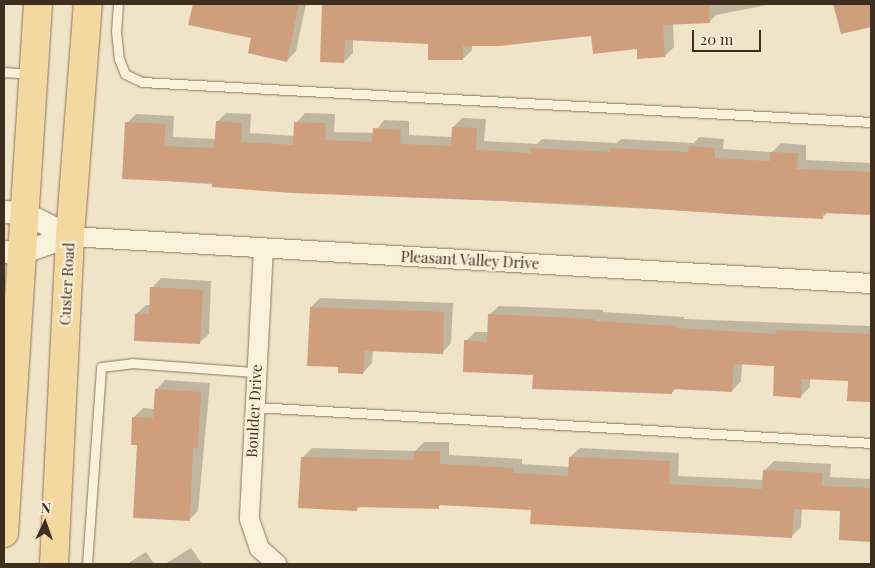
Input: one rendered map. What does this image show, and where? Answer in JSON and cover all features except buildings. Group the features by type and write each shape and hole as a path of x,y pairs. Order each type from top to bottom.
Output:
{"main road":[{"path":"4,533 14,212 34,74 38,4"},
{"name":"Custer Road","path":"54,564 70,236 88,4"}],"street":[{"name":"Pleasant Valley Drive","path":"14,212 70,236"},
{"name":"Pleasant Valley Drive","path":"13,252 70,236 871,283"},
{"name":"Boulder Drive","path":"263,248 249,520 259,548 278,564"}],"lane":[{"path":"118,4 116,31 119,58 125,74 142,82 871,122"},
{"path":"4,72 34,74"},
{"path":"87,564 101,366 132,363 256,372"},
{"path":"255,407 871,443"}]}
